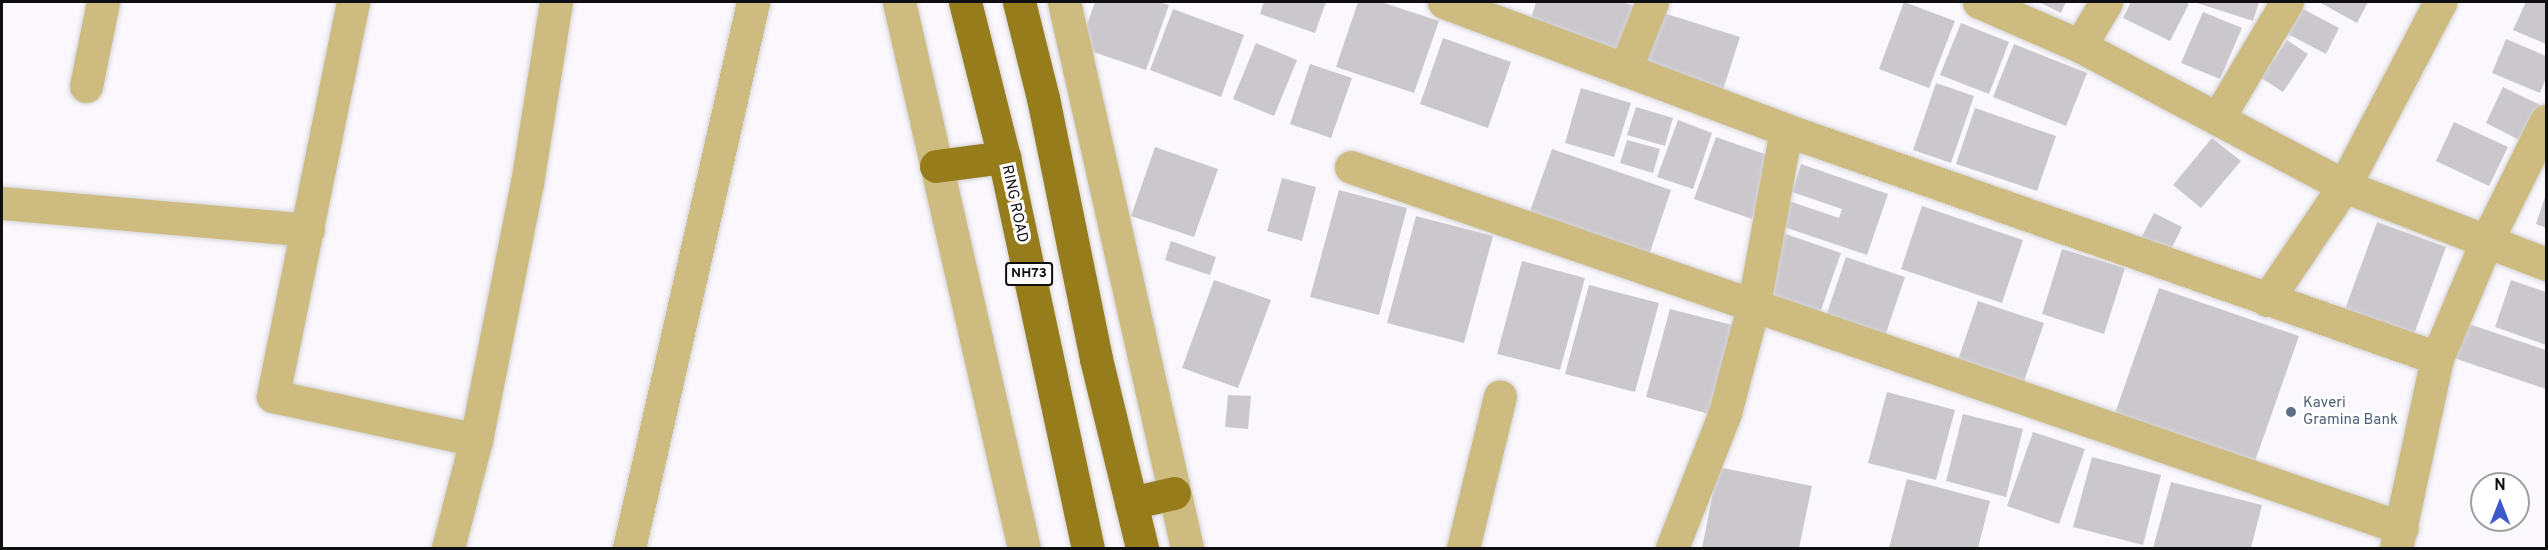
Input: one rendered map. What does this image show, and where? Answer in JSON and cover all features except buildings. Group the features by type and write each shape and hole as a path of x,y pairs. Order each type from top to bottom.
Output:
{"highway":[{"name":"RING ROAD","path":"965,2 1004,157 1088,549"},
{"path":"1019,2 1142,549"},
{"path":"936,166 1004,157"},
{"path":"1131,503 1174,493"}],"street":[{"path":"86,86 104,2"},
{"path":"353,2 273,396 476,440"},
{"path":"448,549 476,440 526,183 556,2"},
{"path":"629,549 753,2"},
{"path":"899,2 1024,549"},
{"path":"1064,2 1187,549"},
{"path":"1444,2 1786,130 2437,358"},
{"path":"1625,70 1652,2"},
{"path":"1979,2 2080,46 2344,186 2547,264"},
{"path":"2080,46 2106,2"},
{"path":"2218,118 2288,2"},
{"path":"2266,300 2344,186 2440,2"},
{"path":"1351,167 1754,303 2399,538 2437,358 2487,240 2547,121"},
{"path":"1672,549 1725,413 1754,303 1786,130"},
{"path":"2,203 308,230"},
{"path":"1463,549 1500,396"}],"place":[{"name":"Kaveri Gramina Bank","path":"2291,412"}]}
